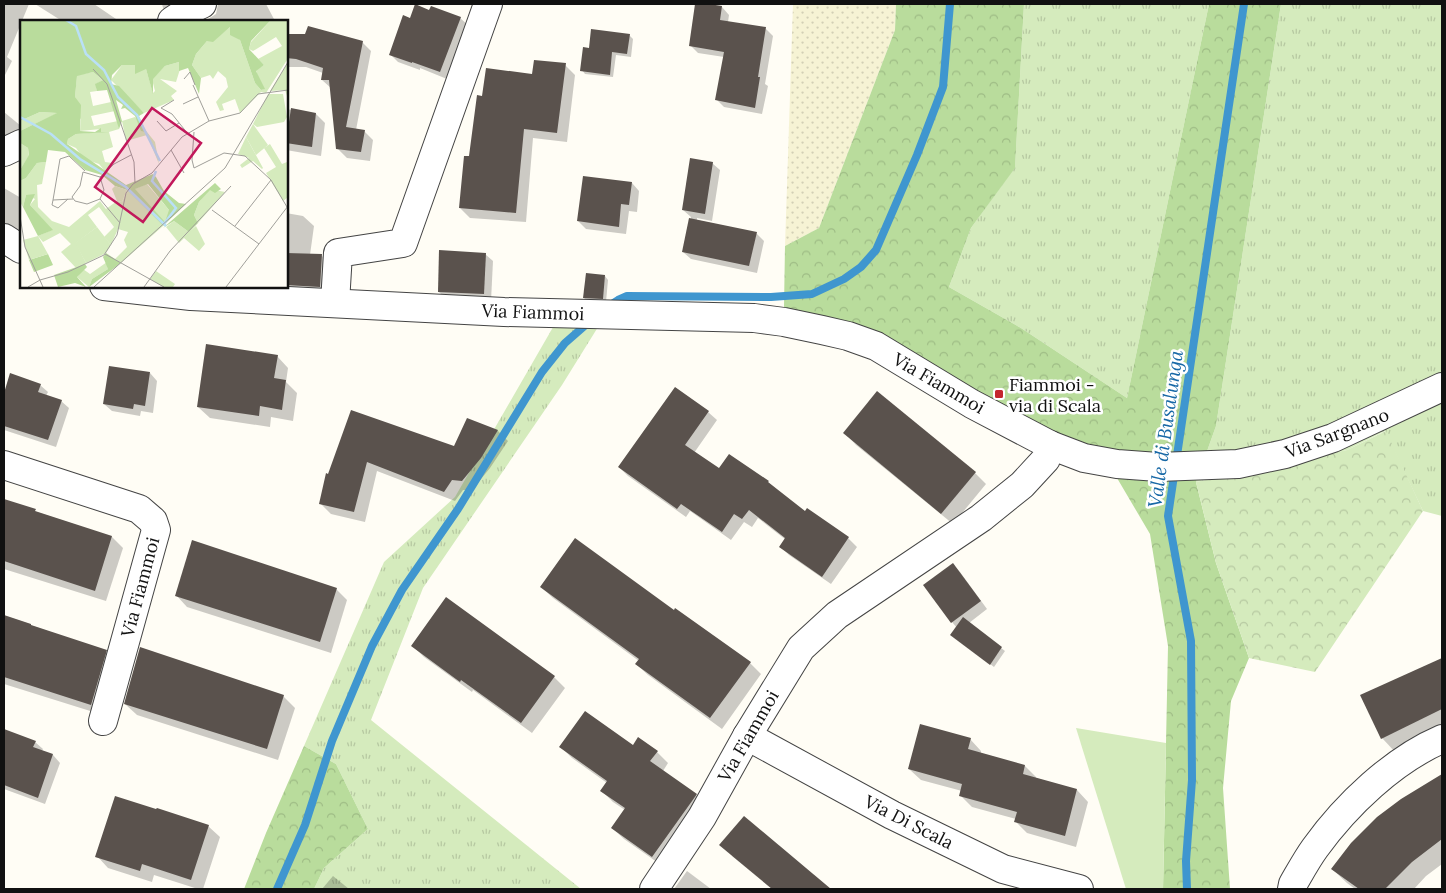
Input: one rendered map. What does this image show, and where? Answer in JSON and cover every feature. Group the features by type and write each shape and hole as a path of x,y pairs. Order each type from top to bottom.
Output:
{"street":[{"path":"174,20 202,4"},
{"path":"334,303 338,253 403,243 488,4"},
{"path":"4,152 20,144"},
{"path":"4,238 20,248"},
{"name":"Via Fiammoi","path":"121,288 191,296 504,312 754,318 784,322 848,336 876,346 972,404 1050,445 1046,459 1022,485 981,518 836,614 801,648 747,736 702,817 654,889"},
{"name":"Via Sargnano","path":"1050,445 1084,458 1117,464 1158,467 1238,464 1285,454 1333,438 1442,388"},
{"name":"Via Fiammoi","path":"4,466 139,508 153,521 156,530 103,722"},
{"name":"Via Di Scala","path":"747,736 892,815 1003,869 1079,889"},
{"path":"1292,889 1293,884 1314,849 1344,812 1373,785 1406,759 1442,739"}],"shaded area":[{"path":"793,4 896,4 895,30 819,228 785,246"}],"green space":[{"path":"896,4 1024,4 1015,168 971,228 949,287 1021,328 1127,398 1209,4 1281,4 1216,426 1196,482 1216,563 1249,658 1231,701 1223,788 1230,889 1163,889 1168,646 1150,534 1117,478 822,330 784,307 785,246 819,228 895,30"},
{"path":"1024,4 1209,4 1127,398 1021,328 949,287 971,228 1015,167"},
{"path":"1281,4 1442,4 1442,516 1423,511 1385,431 1347,450 1196,482 1216,426"},
{"path":"603,319 562,385 423,588 371,720 581,889 314,889 324,868 368,829 336,764 304,746 384,562 455,497 556,322"},
{"path":"1386,431 1423,511 1315,672 1249,658 1216,563 1196,482 1347,450"},
{"path":"1076,728 1166,743 1163,889 1126,889"},
{"path":"304,746 336,764 368,829 324,868 314,889 244,889 266,833"}],"building":[{"path":"415,4 429,10 431,6 461,17 440,72 389,55 403,15 410,18"},
{"path":"695,4 722,6 720,20 766,27 755,108 715,100 724,52 689,46"},
{"path":"308,26 363,41 346,127 365,130 361,152 336,149 329,80 321,80 323,68 288,58 288,34 305,34"},
{"path":"591,29 630,34 627,54 612,52 610,75 580,71 583,47 589,48"},
{"path":"534,60 566,63 557,133 524,129 516,213 459,208 464,156 469,156 477,95 482,96 486,68 532,74"},
{"path":"291,108 316,113 312,147 288,143"},
{"path":"690,158 713,162 705,214 682,210"},
{"path":"583,176 632,182 629,205 621,204 619,227 577,221"},
{"path":"689,218 757,232 749,266 682,252"},
{"path":"439,250 486,253 484,294 438,292"},
{"path":"288,253 322,254 320,287 288,285"},
{"path":"586,273 605,275 603,299 583,298"},
{"path":"206,344 278,355 274,378 286,380 282,410 260,406 259,416 197,407"},
{"path":"109,366 150,372 145,406 134,404 133,409 103,404"},
{"path":"10,373 41,384 38,392 62,400 48,440 4,426 4,393"},
{"path":"675,387 709,411 685,445 719,468 729,454 769,481 805,511 807,508 849,537 822,577 779,547 785,538 749,510 742,519 734,514 722,532 681,504 677,509 618,467"},
{"path":"877,391 976,472 941,514 843,433"},
{"path":"351,410 454,446 467,418 498,430 481,458 462,481 452,480 444,492 367,462 354,512 319,504 326,473 328,474"},
{"path":"4,499 112,536 95,591 4,561"},
{"path":"575,538 674,610 675,608 751,662 710,718 635,664 639,659 540,587"},
{"path":"192,540 337,588 320,642 175,596"},
{"path":"953,563 981,601 951,623 923,585"},
{"path":"446,597 555,676 521,723 411,646"},
{"path":"4,615 107,650 91,705 4,677"},
{"path":"963,617 1002,647 990,665 950,635"},
{"path":"140,647 284,695 267,749 124,704"},
{"path":"1442,658 1442,709 1381,739 1360,695"},
{"path":"585,711 633,745 638,737 658,751 650,761 697,794 652,857 611,828 625,808 600,791 607,781 559,747"},
{"path":"920,724 971,738 968,749 1025,765 1023,774 1077,789 1065,836 1014,822 1017,812 959,796 962,784 908,769"},
{"path":"4,729 36,741 33,747 53,754 38,798 4,785"},
{"path":"1442,774 1442,839 1412,862 1385,889 1359,889 1331,869 1351,843 1377,817 1401,799"},
{"path":"115,796 209,825 191,880 142,864 140,871 95,857"},
{"path":"744,816 831,889 772,889 719,845"}],"waterway":[{"path":"607,307 627,296 771,297 812,294 844,279 861,267 876,250 917,155 943,87 950,4"},
{"name":"Valle di Busalunga","path":"1187,889 1186,861 1192,780 1191,641 1168,516 1244,4"},
{"path":"277,889 305,825 332,741 372,646 402,590 458,509 542,372 565,343 589,322"}],"place":[{"name":"Fiammoi - via di Scala","path":"999,394"}]}
